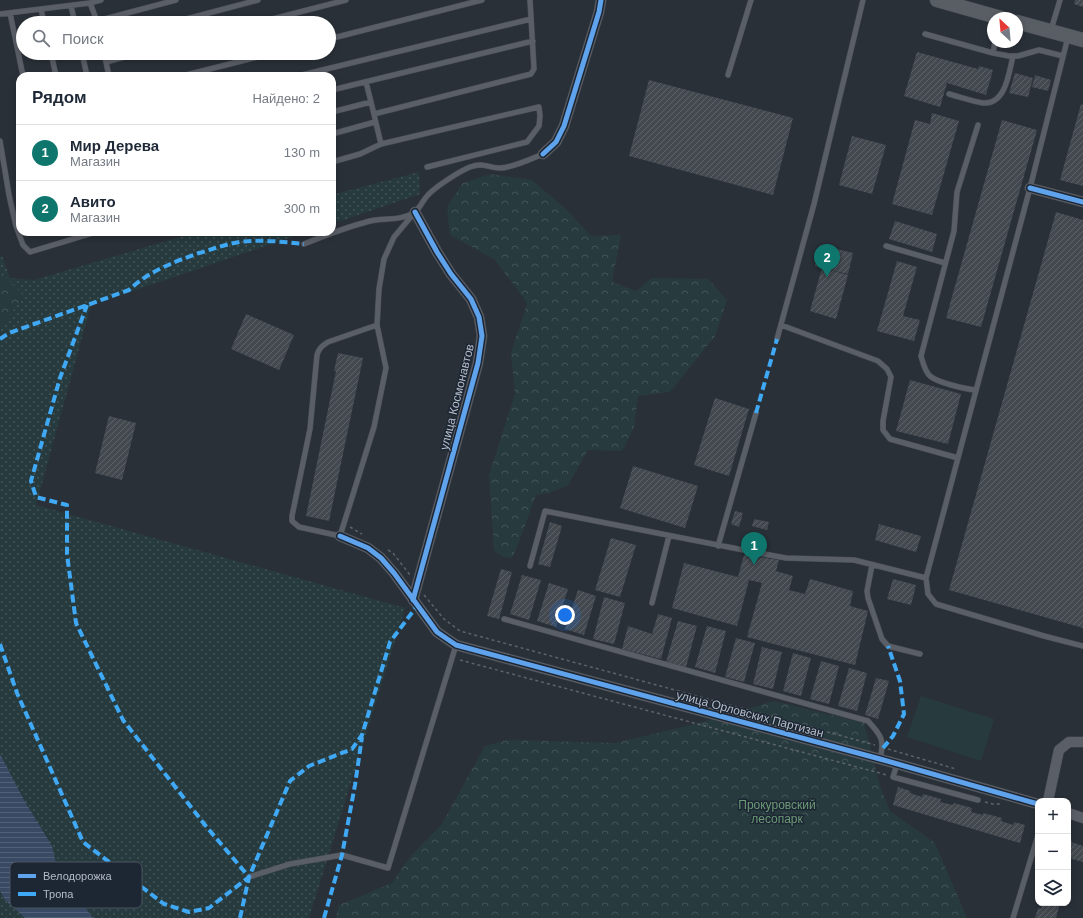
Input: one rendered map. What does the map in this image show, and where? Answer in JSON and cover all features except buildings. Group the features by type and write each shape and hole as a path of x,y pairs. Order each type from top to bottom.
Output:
{"main road":[{"path":"936,0 987,14"},
{"path":"1023,24 1083,40"}],"street":[{"path":"543,154 556,142 564,126 599,12 601,0"},
{"path":"1030,188 1083,202"},
{"name":"улица Космонавтов","path":"413,600 478,363 482,336 479,317 471,299 447,268 415,212"},
{"name":"улица Орловских Партизан","path":"340,536 368,548 381,558 394,573 437,632 456,645 880,759 1035,803"},
{"path":"1049,798 1059,750 1069,742 1083,742"},
{"path":"1071,814 1083,818"}],"lane":[{"path":"0,14 71,6 101,0"},
{"path":"119,16 176,0"},
{"path":"197,16 258,0"},
{"path":"284,16 346,0"},
{"path":"336,37 482,0"},
{"path":"374,114 531,74 534,70 530,0"},
{"path":"728,75 751,0"},
{"path":"778,339 814,204 863,0"},
{"path":"1051,31 1060,0"},
{"path":"90,3 95,16"},
{"path":"71,6 73,16"},
{"path":"40,9 42,16"},
{"path":"10,13 16,44"},
{"path":"314,72 531,19"},
{"path":"925,34 992,53 1018,56 1039,50 1063,56"},
{"path":"1068,36 1030,188 926,578 928,594 936,604 1083,646"},
{"path":"336,89 533,41"},
{"path":"992,53 993,48"},
{"path":"949,94 984,103 993,101 1000,96 1004,88 1012,56"},
{"path":"19,60 21,72"},
{"path":"53,60 55,72"},
{"path":"84,60 86,72"},
{"path":"108,72 106,62 114,60"},
{"path":"198,72 245,60"},
{"path":"366,82 381,144"},
{"path":"336,111 371,102"},
{"path":"336,161 360,154 381,144 539,107 539,126 527,142 427,167"},
{"path":"336,133 375,122"},
{"path":"976,390 943,382 931,377 920,356 954,231 956,192 978,125"},
{"path":"0,141 16,226"},
{"path":"377,325 328,342 321,346 317,355 310,429 292,516 292,521 299,527 340,536 374,427 386,368 377,325 379,289 384,259 394,237 428,195 446,181 469,167 486,165 500,168 543,154"},
{"path":"336,231 373,220 397,218 415,212"},
{"path":"20,236 23,245 30,252 83,236"},
{"path":"304,244 323,236"},
{"path":"886,246 945,263"},
{"path":"781,325 878,361 887,369 891,377 883,421 883,430 890,439 958,458"},
{"path":"718,546 756,413"},
{"path":"530,566 545,511 718,546 786,558 854,560 926,578"},
{"path":"652,603 669,536"},
{"path":"872,565 867,591 882,639 888,646 920,654"},
{"path":"504,619 868,721 878,732 883,748 880,759"},
{"path":"249,877 290,864 342,855 388,868 456,645"},
{"path":"897,764 893,777 978,800"},
{"path":"1013,918 1035,845"}],"path":[{"path":"344,523 362,534"},
{"path":"386,549 402,564 417,586 444,619 460,631 958,770"},
{"path":"452,658 893,777"}],"green space":[{"path":"419,172 420,194 336,223 336,194"},
{"path":"490,174 532,180 567,210 591,236 621,235 612,282 636,291 652,278 708,279 727,300 715,336 670,392 638,396 634,427 622,451 588,450 568,485 549,493 536,495 512,558 503,557 494,550 489,475 515,394 511,352 527,304 494,259 450,235 447,207 463,183"},
{"path":"183,236 295,236 91,305 36,505 405,608 309,918 0,918 0,257 2,256 10,278 34,280"},
{"path":"0,271 24,296 0,328"},
{"path":"921,696 994,719 981,761 907,737"},
{"name":"Прокуровский лесопарк","path":"774,701 864,723 881,789 890,811 935,843 967,918 336,918 339,905 392,883 410,857 442,824 485,746 508,740 616,743 699,723"}],"water":[{"path":"0,754 24,800 52,846 56,862 10,862 10,904 5,900 0,891"},
{"path":"14,908 85,908 93,918 25,918"}],"marked path":[{"path":"0,339 9,333 129,290 153,272 199,253 230,244 248,241 272,241 304,244"},
{"path":"87,305 60,378 31,481 36,497 67,505 67,554 76,623 123,720 205,825 249,877 209,908 189,912 164,904 142,887"},
{"path":"756,413 777,339"},
{"path":"240,918 249,877 290,781 309,766 352,749 362,735 390,642 417,606"},
{"path":"0,644 17,693 83,842 109,862"},
{"path":"883,748 893,736 904,714 900,681 888,646"},
{"path":"324,918 342,855 362,737"}],"cycle path":[{"path":"543,154 556,142 564,126 599,12 601,0"},
{"path":"1030,188 1083,202"},
{"path":"413,600 478,363 482,336 479,317 471,299 451,274 415,212"},
{"path":"340,536 368,548 381,558 394,573 437,632 456,645 880,759 1035,803"}],"place":[{"name":"Авито","path":"827,277"},
{"name":"Мир Дерева","path":"754,565"}]}
